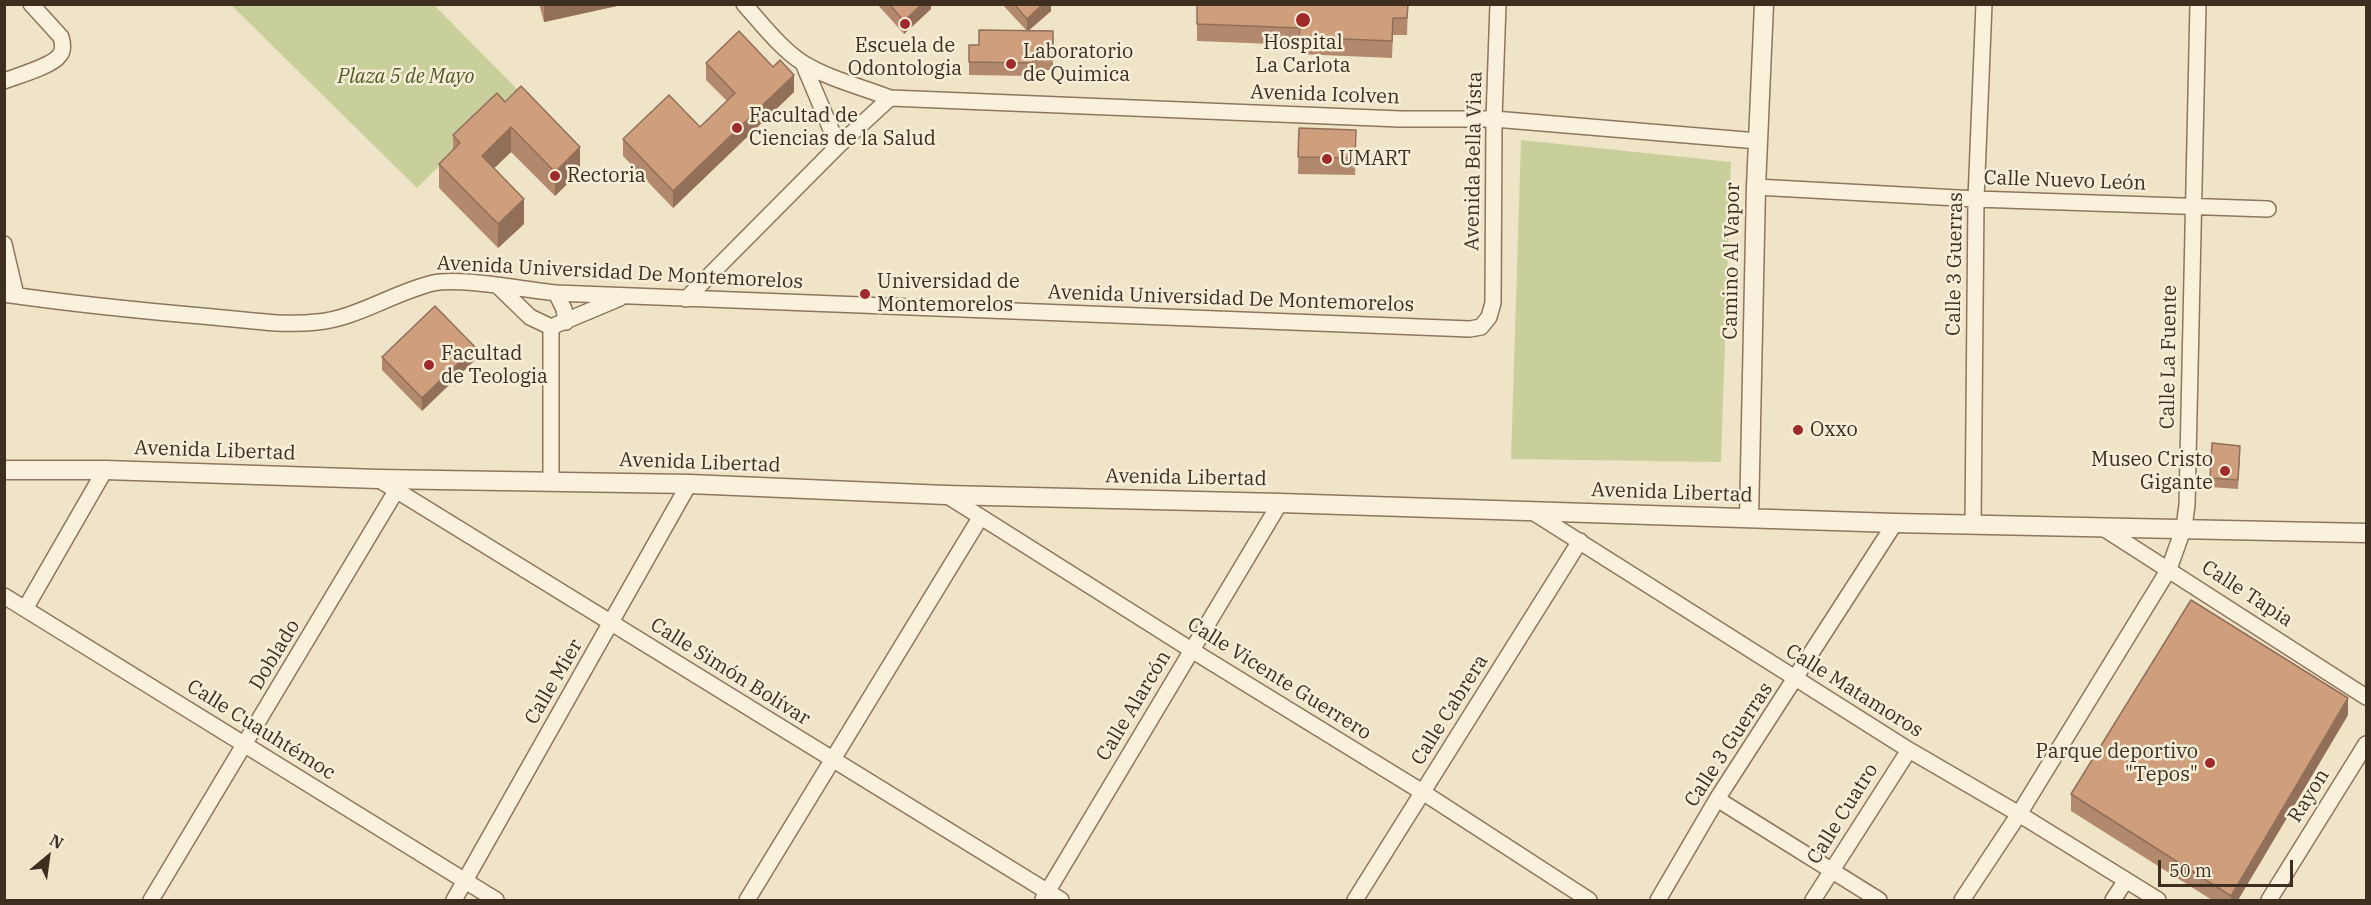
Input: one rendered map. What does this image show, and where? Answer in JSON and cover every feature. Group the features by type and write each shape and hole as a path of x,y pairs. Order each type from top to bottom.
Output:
{"street":[{"path":"4,81 54,61 62,52 61,37 31,4"},
{"path":"744,4 802,63 838,146"},
{"name":"Avenida Bella Vista","path":"1488,317 1493,303 1494,119 1498,4"},
{"name":"Camino Al Vapor","path":"1749,518 1756,187 1764,4"},
{"name":"Calle 3 Guerras","path":"1973,525 1976,199 1984,4"},
{"name":"Calle La Fuente","path":"1962,900 2019,814 2169,569 2184,527 2187,505 2198,4"},
{"name":"Avenida Icolven","path":"802,63 890,98 1400,119 1494,119 1758,141"},
{"path":"686,298 838,146 890,98"},
{"name":"Calle Nuevo León","path":"1756,187 1976,199 2268,209"},
{"path":"4,244 10,294"},
{"name":"Avenida Universidad De Montemorelos","path":"10,294 157,312 292,323 319,322 330,319 409,289 437,282 551,293 1470,329 1481,327 1488,317"},
{"path":"499,287 531,317 551,327 629,295"},
{"path":"531,317 551,293 564,309 566,322"},
{"path":"551,327 552,482"},
{"name":"Avenida Libertad","path":"4,470 105,470 378,479 689,484 946,495 1280,503 1895,523 2103,528 2184,527 2367,533"},
{"path":"25,609 105,470"},
{"name":"Calle Simón Bolívar","path":"378,479 612,622 1045,896 1061,900"},
{"name":"Calle Mier","path":"454,900 689,484"},
{"name":"Doblado","path":"151,900 246,745 396,491"},
{"name":"Calle Vicente Guerrero","path":"946,495 1192,651 1424,793 1589,900"},
{"name":"Calle Alarcón","path":"1045,896 1280,503"},
{"name":"Calle Matamoros","path":"1532,511 1796,680 2158,900"},
{"path":"747,900 980,518"},
{"name":"Calle 3 Guerras","path":"1658,900 1717,799 1796,680 1895,523"},
{"name":"Calle Tapia","path":"2103,528 2367,697"},
{"name":"Calle Cabrera","path":"1355,900 1580,541"},
{"name":"Calle Cuauhtémoc","path":"4,596 496,900"},
{"name":"Rayon","path":"2269,900 2367,744"},
{"name":"Calle Cuatro","path":"1813,900 1909,750"},
{"path":"1717,799 1879,900"},
{"path":"2113,900 2126,880"}],"green space":[{"name":"Plaza 5 de Mayo","path":"231,5 434,5 517,89 417,188"},
{"path":"1521,140 1731,162 1721,462 1511,459"}],"building":[{"path":"889,4 922,4 904,21"},
{"path":"1014,4 1043,4 1027,19"},
{"name":"Hospital La Carlota","path":"1197,4 1408,4 1407,18 1393,18 1392,41 1299,37 1300,28 1197,24"},
{"path":"979,30 1053,31 1053,57 1033,57 1033,63 969,62 969,45 979,45"},
{"name":"Facultad de Ciencias de la Salud","path":"739,31 773,67 780,60 794,75 673,191 623,139 669,95 700,127 735,93 706,63"},
{"path":"521,86 580,147 555,172 511,127 482,156 524,199 498,224 439,164 460,143 453,135 497,93 505,102"},
{"path":"1299,128 1356,130 1355,158 1298,157"},
{"name":"Facultad de Teologia","path":"435,306 475,347 422,398 382,357"},
{"name":"Museo Cristo Gigante","path":"2212,443 2240,446 2238,480 2210,478"},
{"name":"Parque deportivo \"Tepos\"","path":"2191,600 2348,698 2231,896 2071,794"}],"place":[{"name":"Hospital La Carlota","path":"1303,20"},
{"name":"Escuela de Odontologia","path":"905,24"},
{"name":"Laboratorio de Quimica","path":"1011,64"},
{"name":"Facultad de Ciencias de la Salud","path":"737,128"},
{"name":"UMART","path":"1327,159"},
{"name":"Rectoria","path":"555,176"},
{"name":"Universidad de Montemorelos","path":"865,294"},
{"name":"Facultad de Teologia","path":"429,365"},
{"name":"Oxxo","path":"1798,430"},
{"name":"Museo Cristo Gigante","path":"2225,471"},
{"name":"Parque deportivo \"Tepos\"","path":"2210,763"}]}
